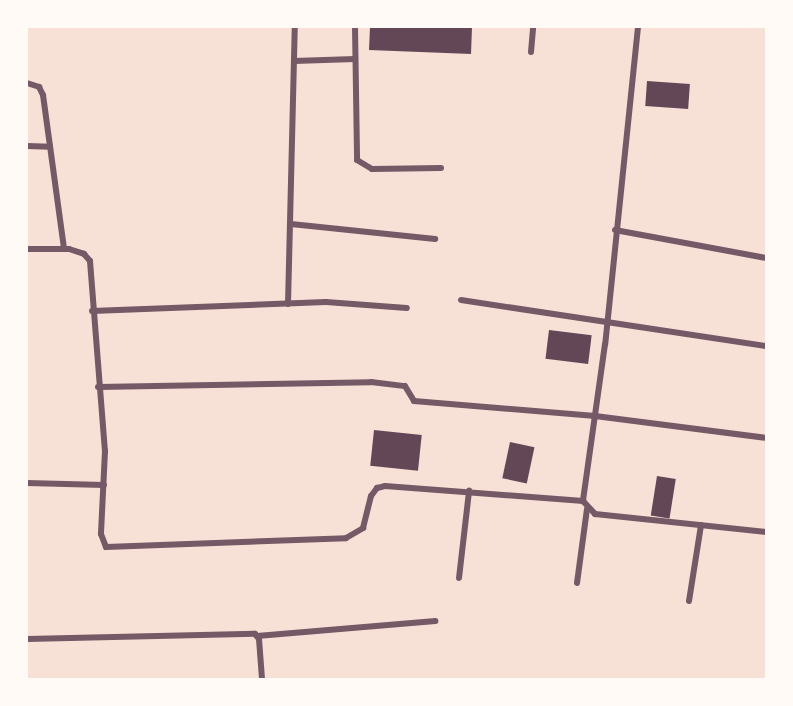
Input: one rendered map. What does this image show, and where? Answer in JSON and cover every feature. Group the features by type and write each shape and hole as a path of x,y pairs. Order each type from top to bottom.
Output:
{"street":[{"path":"288,304 295,27"},
{"path":"355,27 357,160 372,169 441,168"},
{"path":"531,52 533,27"},
{"path":"639,27 606,323 583,501 587,509 595,514 766,532"},
{"path":"294,61 355,58"},
{"path":"27,83 39,87 42,95 63,249"},
{"path":"27,146 50,147"},
{"path":"291,224 435,239"},
{"path":"615,230 766,258"},
{"path":"27,249 63,249 84,254 90,261 104,485 101,542 114,549 346,538 363,528 377,488 398,485 583,501"},
{"path":"461,300 766,346"},
{"path":"92,311 288,304 407,308"},
{"path":"98,387 371,382 405,386 414,401 595,416 766,438"},
{"path":"27,483 104,485"},
{"path":"459,578 469,491"},
{"path":"578,583 587,509"},
{"path":"689,601 702,525"},
{"path":"27,639 257,636 435,621"},
{"path":"257,636 262,679"}],"building":[{"path":"370,27 472,27 471,54 369,50"},
{"path":"647,81 690,84 688,109 645,106"},
{"path":"549,330 592,335 588,364 545,359"},
{"path":"374,430 422,435 418,471 370,466"},
{"path":"510,442 534,447 527,483 502,478"},
{"path":"657,476 676,479 670,518 651,516"}]}
